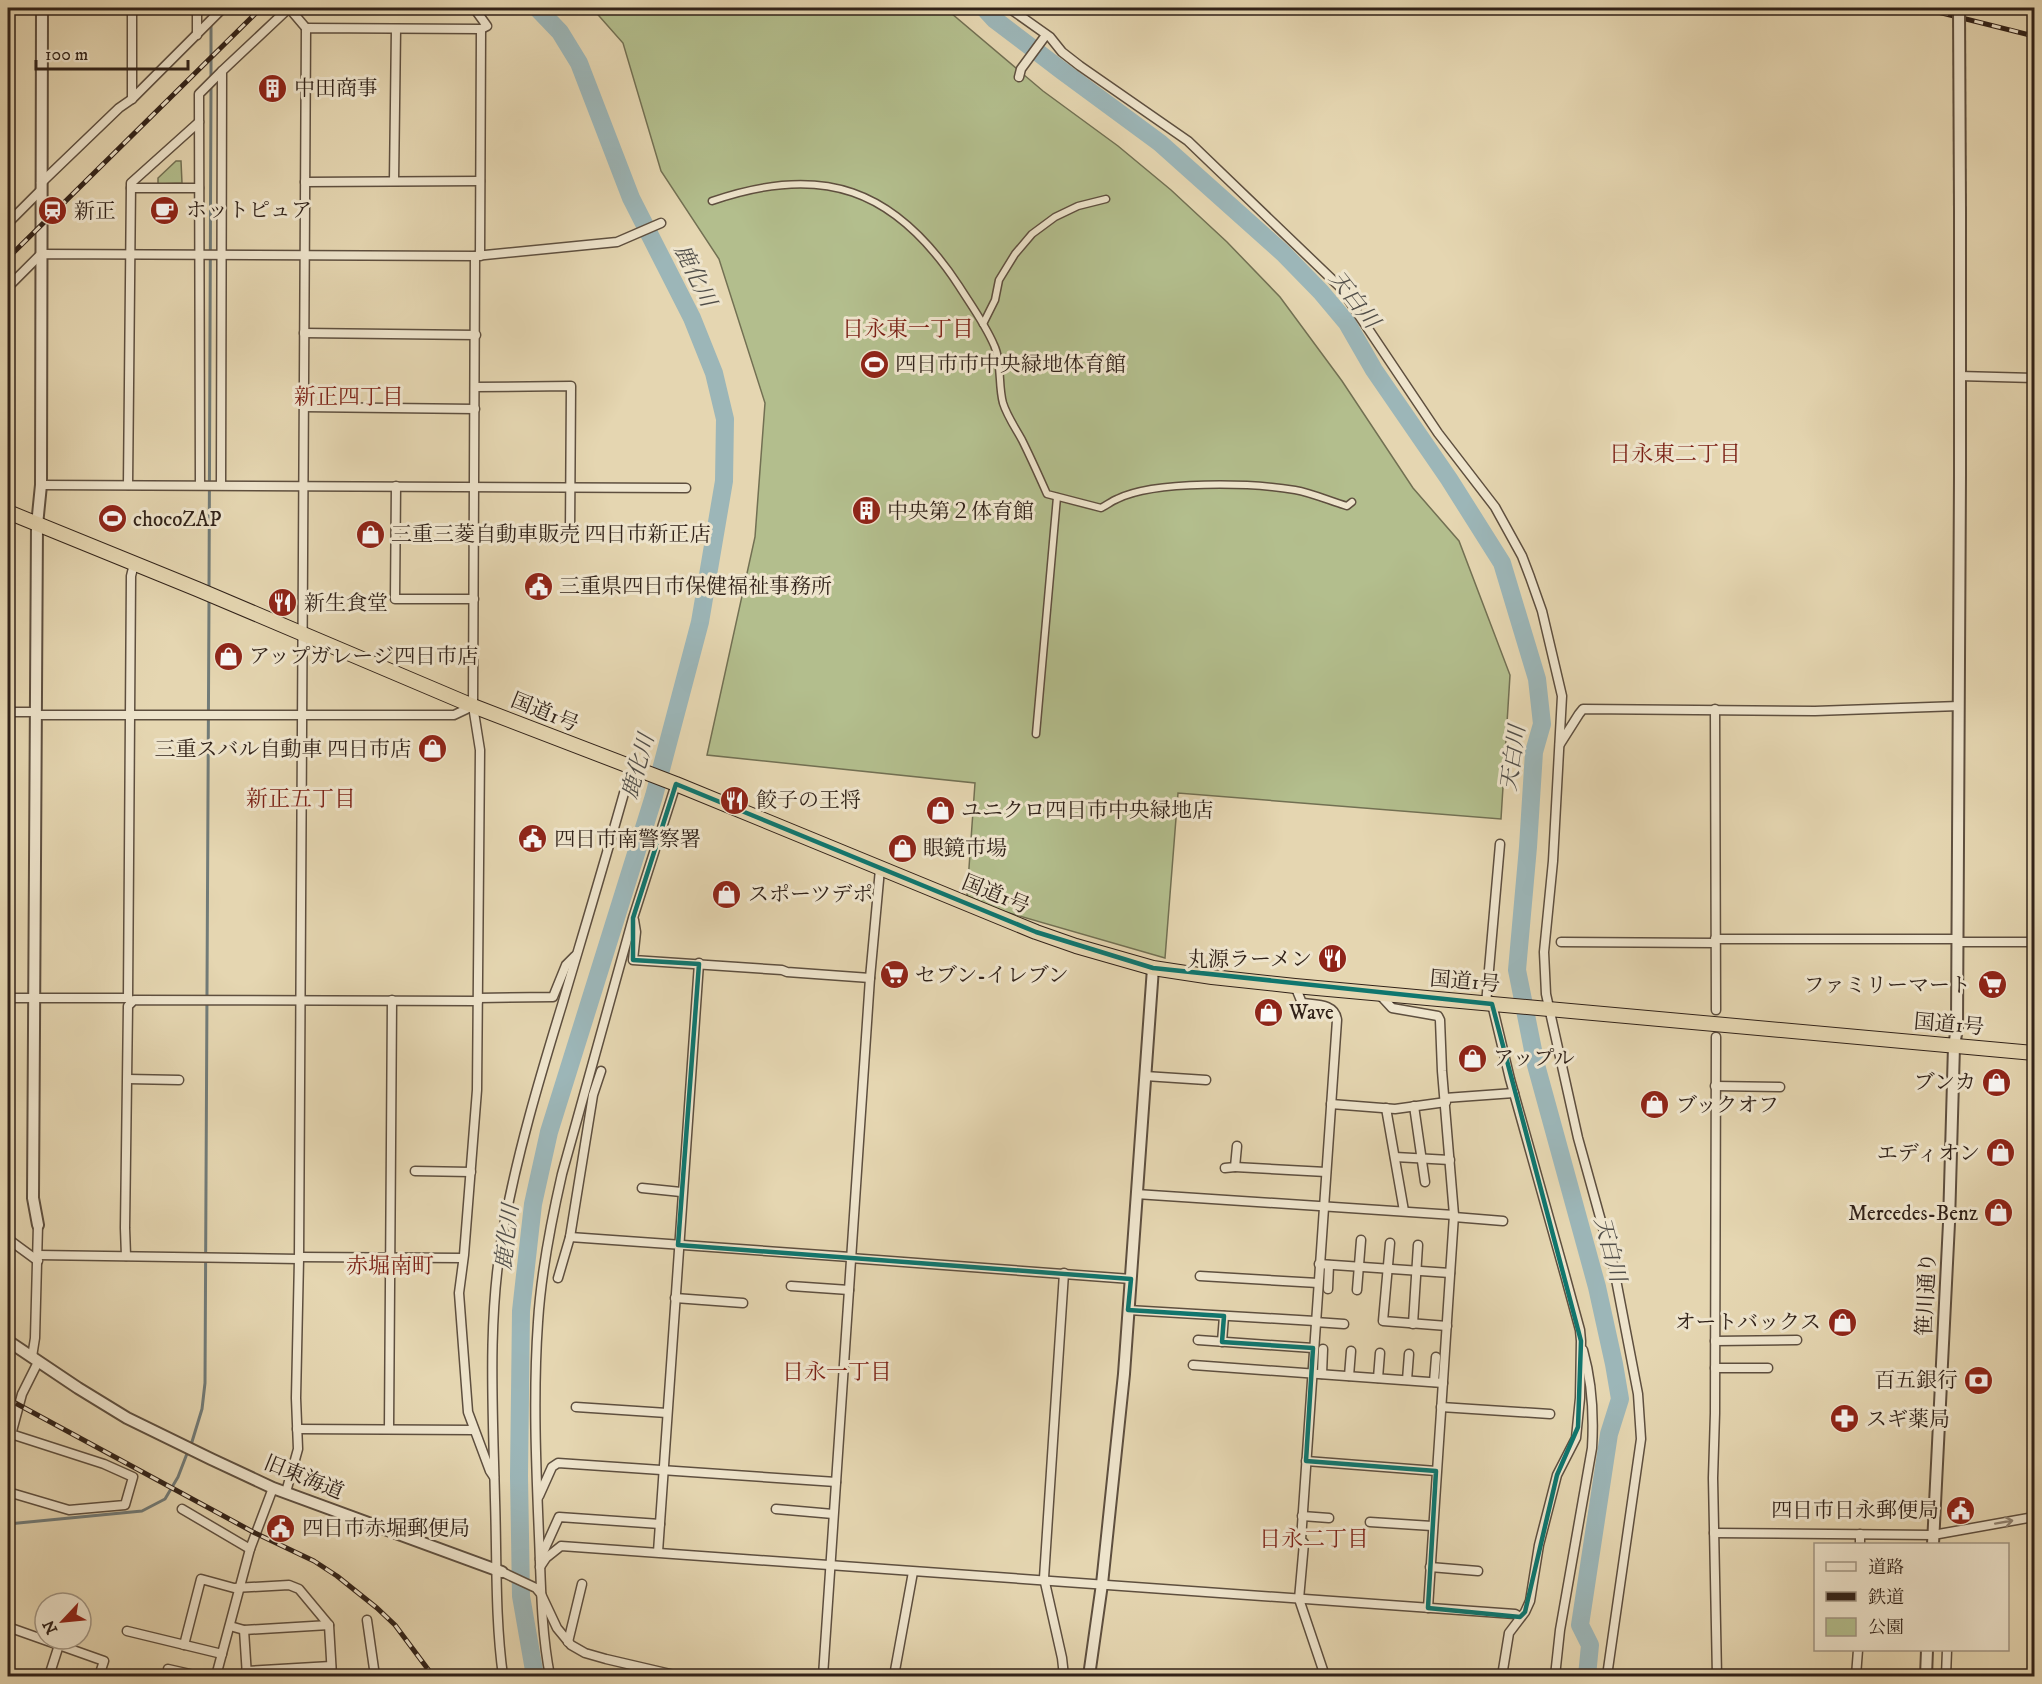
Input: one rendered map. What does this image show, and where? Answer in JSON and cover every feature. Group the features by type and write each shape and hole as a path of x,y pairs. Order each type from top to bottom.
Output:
{"highway":[{"name":"国道1号","path":"8,512 473,706 674,784 1036,932 1153,968 1295,987 2034,1053"}],"street":[{"path":"8,1446 22,1394 35,1359 38,1258 38,1225 33,1197 33,998 37,525 41,485 42,8"},
{"path":"132,8 132,99"},
{"path":"197,8 200,31"},
{"path":"8,223 41,186 223,8"},
{"path":"201,485 202,255 199,94 289,8 306,28 298,1449 286,1492"},
{"path":"306,28 481,29 487,26 474,8"},
{"path":"1009,8 1080,66 1188,141 1325,271 1348,297 1438,433 1495,507 1522,556 1542,611 1562,696 1553,861 1544,952 1546,994 1578,1138 1613,1264 1638,1394 1641,1439 1607,1677"},
{"name":"笹川通り","path":"1933,1540 1949,1223 1954,1046 1957,1028 1960,476 1959,8"},
{"path":"394,181 396,29"},
{"path":"481,29 473,486 473,706 480,750 477,1090 459,1293 468,1412 494,1477"},
{"path":"1020,73 1045,37"},
{"path":"219,485 221,72"},
{"path":"128,485 131,183 199,122"},
{"path":"305,182 480,182"},
{"path":"712,201 745,190 800,183 840,187 871,200 910,225 945,266 983,324 995,347 1004,404 1047,494 1101,508 1119,498 1152,489 1189,485 1245,485 1296,490 1347,506 1352,502"},
{"path":"131,188 200,188"},
{"path":"983,324 995,300 999,280 1015,254 1032,234 1055,217 1077,206 1106,199"},
{"path":"8,287 40,254 478,256 618,242 622,238 661,223"},
{"path":"304,333 476,335"},
{"path":"1959,376 2034,378"},
{"path":"475,387 571,386 570,533"},
{"path":"303,407 475,409"},
{"path":"41,485 686,488"},
{"path":"396,486 395,599 474,599"},
{"path":"1036,734 1057,497"},
{"path":"126,1256 128,1006 130,1000 129,714 131,576 134,564"},
{"path":"8,712 35,714 454,715 473,706"},
{"path":"1560,744 1578,714 1584,709 1815,711 1959,706"},
{"path":"1715,709 1716,1010"},
{"path":"503,1677 496,1594 499,1571 494,1477 492,1347 502,1233 520,1149 631,768"},
{"path":"550,1677 544,1645 539,1591 535,1384 538,1320 553,1215 562,1174 633,918 674,784"},
{"path":"1500,844 1489,1004 1580,1330 1593,1418 1592,1448 1560,1630 1555,1677"},
{"path":"823,1677 850,1258 880,869"},
{"path":"633,918 636,932 633,960 699,963 870,978"},
{"path":"1561,942 2034,942"},
{"path":"8,998 392,1000 553,997 566,965 577,954"},
{"path":"658,1552 681,1192 699,963"},
{"path":"1089,1677 1117,1453 1153,968"},
{"path":"1295,987 1302,1003 1327,1006 1336,1013 1315,1322 1322,1374"},
{"path":"1380,995 1392,1008 1438,1016 1440,1020 1454,1216 1447,1326 1439,1383"},
{"path":"389,1429 392,1000"},
{"path":"1716,1037 1714,1533 1717,1677"},
{"path":"558,1278 570,1237 593,1095 600,1071"},
{"path":"1145,1076 1206,1080"},
{"path":"128,1079 179,1080"},
{"path":"1715,1086 1780,1087"},
{"path":"1331,1104 1386,1108 1515,1094"},
{"path":"1414,1106 1425,1182"},
{"path":"1386,1108 1404,1211"},
{"path":"1235,1167 1237,1146"},
{"path":"1395,1157 1450,1160"},
{"path":"1225,1168 1326,1172"},
{"path":"415,1171 471,1172"},
{"path":"642,1188 681,1192"},
{"path":"1136,1194 1323,1205 1503,1221"},
{"path":"570,1237 1131,1279"},
{"path":"8,1239 38,1258 126,1256 463,1258"},
{"path":"1357,1290 1361,1240"},
{"path":"1390,1243 1383,1321 1447,1326"},
{"path":"1413,1324 1418,1245"},
{"path":"1319,1264 1450,1273"},
{"path":"1328,1289 1329,1265"},
{"path":"1064,1677 1045,1580 1065,1273"},
{"path":"1200,1276 1318,1283"},
{"path":"791,1286 849,1290"},
{"path":"675,1298 743,1303"},
{"path":"1128,1310 1344,1324"},
{"path":"1222,1342 1224,1316"},
{"path":"1198,1340 1318,1348"},
{"path":"1715,1341 1797,1340"},
{"name":"旧東海道","path":"8,1341 127,1418 181,1445 273,1488 499,1571 539,1591"},
{"path":"1502,1677 1509,1632 1525,1612 1530,1601 1539,1545 1557,1474 1576,1438 1581,1341"},
{"path":"1318,1348 1312,1373 1299,1599 1325,1677"},
{"path":"1349,1376 1351,1351"},
{"path":"1378,1378 1380,1353"},
{"path":"1407,1380 1409,1354"},
{"path":"1428,1608 1441,1407 1436,1357"},
{"path":"1193,1365 1439,1383"},
{"path":"1715,1368 1768,1368"},
{"path":"576,1407 667,1413"},
{"path":"1441,1407 1550,1414"},
{"path":"297,1430 474,1431"},
{"path":"8,1492 69,1510 124,1505 133,1477 104,1464 11,1434"},
{"path":"1306,1461 1436,1471"},
{"path":"537,1500 552,1467 558,1463 836,1482"},
{"path":"216,1677 250,1549 273,1488"},
{"path":"182,1509 250,1549"},
{"path":"776,1509 833,1514"},
{"path":"1302,1516 1329,1518"},
{"path":"1714,1533 1860,1534 1933,1540 2034,1517"},
{"path":"540,1563 560,1518 660,1524"},
{"path":"1370,1522 1432,1526"},
{"path":"1860,1534 1860,1543"},
{"path":"540,1563 561,1546 1515,1614 1520,1617"},
{"path":"1430,1567 1478,1571"},
{"path":"894,1677 913,1572"},
{"path":"184,1645 201,1579 234,1588 289,1585 299,1589 329,1625 332,1677"},
{"path":"568,1642 582,1584"},
{"path":"539,1591 550,1616 568,1642 585,1653 679,1677"},
{"path":"366,1620 375,1677"},
{"path":"230,1626 244,1630 329,1625"},
{"path":"8,1627 33,1636"},
{"path":"244,1630 246,1674 331,1666"},
{"path":"128,1631 222,1654"},
{"path":"50,1677 57,1651"},
{"path":"76,1651 104,1661 99,1677"},
{"path":"1856,1677 1858,1651"},
{"path":"1926,1677 1927,1651"},
{"path":"1946,1677 1947,1651"},
{"path":"168,1669 199,1677"}],"highlighted area":[{"path":"676,784 1036,932 1153,968 1492,1004 1581,1341 1578,1427 1557,1475 1525,1612 1520,1617 1428,1608 1436,1471 1306,1461 1313,1348 1222,1342 1224,1316 1128,1310 1131,1279 678,1245 699,964 633,960 633,918"}],"green space":[{"path":"592,8 945,8 1043,91 1118,146 1171,190 1227,242 1280,297 1342,381 1413,488 1459,541 1510,675 1501,819 1178,793 1165,958 999,910 967,896 975,783 707,755 755,537 765,403 719,259 661,171 623,43"},
{"path":"176,161 181,161 182,183 158,184 158,178"}],"waterway":[{"path":"211,8 211,16"},
{"name":"鹿化川","path":"535,1676 521,1596 519,1476 521,1311 533,1204 549,1132 654,796 700,622 724,481 725,419 714,373 692,318 631,198 579,63 560,32 537,8"},
{"name":"天白川","path":"984,8 994,19 1160,143 1283,253 1321,292 1347,323 1374,370 1449,479 1502,563 1537,679 1542,724 1534,752 1517,970 1536,1065 1597,1287 1620,1399 1609,1434 1580,1625 1590,1645 1587,1676"},
{"path":"211,23 211,79"},
{"path":"209,589 211,86"},
{"path":"191,1445 202,1409 205,1383 209,599"},
{"path":"8,1524 142,1511 165,1499 178,1477 188,1451"}],"railway":[{"path":"8,258 261,8"},
{"path":"1922,8 2034,36"},
{"path":"8,1399 255,1533 314,1561 337,1576 395,1625 433,1676"}],"place":[{"name":"中田商事","path":"273,88"},
{"name":"ホットピュア","path":"165,210"},
{"name":"新正","path":"53,211"},
{"name":"四日市市中央緑地体育館","path":"874,364"},
{"name":"中央第２体育館","path":"866,511"},
{"name":"chocoZAP","path":"112,519"},
{"name":"三重三菱自動車販売 四日市新正店","path":"370,534"},
{"name":"三重県四日市保健福祉事務所","path":"538,586"},
{"name":"新生食堂","path":"283,603"},
{"name":"アップガレージ四日市店","path":"228,656"},
{"name":"三重スバル自動車 四日市店","path":"432,749"},
{"name":"餃子の王将","path":"735,800"},
{"name":"ユニクロ四日市中央緑地店","path":"940,810"},
{"name":"四日市南警察署","path":"533,839"},
{"name":"眼鏡市場","path":"902,848"},
{"name":"スポーツデポ","path":"727,894"},
{"name":"丸源ラーメン","path":"1333,959"},
{"name":"セブン-イレブン","path":"894,975"},
{"name":"ファミリーマート","path":"1992,985"},
{"name":"Wave","path":"1268,1012"},
{"name":"アップル","path":"1472,1058"},
{"name":"ブンカ","path":"1997,1082"},
{"name":"ブックオフ","path":"1655,1105"},
{"name":"エディオン","path":"2001,1153"},
{"name":"Mercedes-Benz","path":"1999,1213"},
{"name":"オートバックス","path":"1842,1322"},
{"name":"百五銀行","path":"1979,1380"},
{"name":"スギ薬局","path":"1845,1419"},
{"name":"四日市日永郵便局","path":"1960,1510"},
{"name":"四日市赤堀郵便局","path":"281,1528"}],"district":[{"name":"日永東一丁目","path":"908,328"},
{"name":"新正四丁目","path":"349,396"},
{"name":"日永東二丁目","path":"1675,453"},
{"name":"新正五丁目","path":"301,798"},
{"name":"赤堀南町","path":"390,1265"},
{"name":"日永一丁目","path":"837,1371"},
{"name":"日永二丁目","path":"1314,1538"}]}
